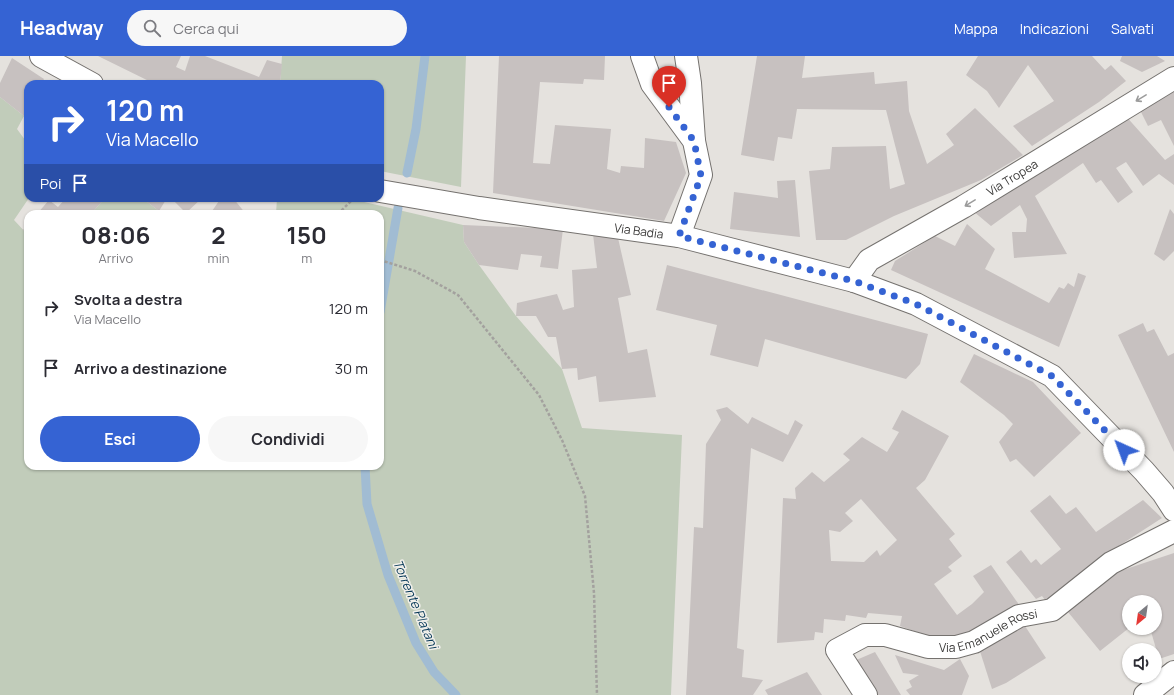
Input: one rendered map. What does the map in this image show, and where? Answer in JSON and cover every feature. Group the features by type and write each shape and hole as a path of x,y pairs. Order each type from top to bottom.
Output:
{"street":[{"path":"41,56 85,80"},
{"path":"642,56 652,84 694,141"},
{"path":"679,236 701,176 694,141 690,83 686,56"},
{"name":"Via Tropea","path":"854,281 869,260 963,207 1174,78"},
{"name":"Via Badia","path":"384,192 480,208 679,236 854,281 916,304 1052,376 1144,471 1163,493 1174,510"},
{"name":"Via Emanuele Rossi","path":"866,695 836,650 865,636 885,635 928,647 956,647 974,642 1019,616 1052,610 1111,564 1174,530"},
{"path":"1145,695 1174,672"}],"path":[{"path":"342,210 350,202"},
{"path":"384,261 415,271 458,295 539,395 562,440 585,496 594,594 597,695"}],"green space":[{"path":"282,56 466,56 461,187 384,172 384,80 280,80"},
{"path":"0,97 24,116 17,129 24,139 24,202 26,202 14,220 24,231 24,470 384,470 384,210 276,210 277,202 364,202 463,225 464,242 479,265 516,316 562,369 582,428 682,435 671,695 0,695"},
{"path":"102,202 147,202 158,210 94,210"}],"building":[{"path":"98,56 181,56 176,67 185,71 190,56 205,56 259,77 267,60 282,64 280,80 147,80"},
{"path":"499,56 605,56 604,80 584,79 583,84 540,82 533,163 550,164 555,125 611,129 607,169 620,173 621,166 644,168 645,138 676,142 686,173 664,221 493,193"},
{"path":"757,56 805,56 802,78 874,72 875,84 907,81 909,111 927,164 954,145 946,134 975,108 1023,155 981,180 894,216 846,240 816,240 809,171 830,169 832,147 886,146 890,189 905,184 886,110 797,109 792,139 778,137 774,161 741,155"},
{"path":"978,56 1092,56 1105,70 1111,65 1126,81 1099,102 1032,146 1013,126 1054,101 1028,65 999,108 987,91 966,75"},
{"path":"1122,56 1157,56 1165,61 1142,72 1120,61"},
{"path":"12,58 44,79 24,80 24,116 0,97 0,83"},
{"path":"1174,88 1174,146 1161,120 1148,126 1138,106"},
{"path":"1124,114 1165,160 1174,154 1174,185 1159,174 1143,186 1126,162 1116,168 1133,192 1118,203 1101,180 1096,183 1083,163 1035,196 1067,254 1014,258 1012,232 1026,232 1027,219 1020,205 991,226 973,211"},
{"path":"795,180 800,237 730,229 734,192 778,198 777,181"},
{"path":"47,202 52,202 58,207 62,202 102,202 94,210 40,210"},
{"path":"147,202 165,202 160,210"},
{"path":"175,202 198,202 189,210 183,210"},
{"path":"218,202 236,202 243,210 213,210"},
{"path":"1170,209 1174,214 1174,251 1164,261 1154,254"},
{"path":"967,224 995,249 985,269 1049,303 1059,287 1064,289 1068,283 1074,287 1078,273 1086,276 1059,347 891,270 895,261 935,236 955,246"},
{"path":"463,225 563,229 558,269 540,267 542,256 521,254 518,270 479,265 464,242"},
{"path":"593,234 618,238 631,295 618,298 628,353 647,349 656,397 599,402 596,376 578,380 577,368 562,369 556,337 548,337 536,316 516,316 517,303 557,294 563,310 574,307 572,270 597,268"},
{"path":"667,265 928,334 920,364 906,379 765,339 758,367 710,355 717,325 656,310"},
{"path":"1143,323 1147,332 1154,329 1168,356 1174,353 1174,452 1118,335"},
{"path":"974,354 1033,382 1081,433 1034,477 1016,459 1010,462 999,442 1013,424 1004,415 960,382"},
{"path":"727,407 748,424 752,417 788,435 795,420 803,425 783,462 751,448 737,648 744,650 742,677 763,680 753,695 686,695 694,527 703,528 706,444 721,420 716,410"},
{"path":"902,410 949,436 925,480 916,488 955,534 949,539 962,556 948,567 952,571 934,584 957,615 972,604 984,592 973,576 991,565 1020,606 971,635 933,638 900,626 902,616 868,613 866,618 846,615 845,621 824,619 823,633 815,632 814,640 777,643 783,498 796,499 795,488 812,472 824,482 850,460 843,454 862,437 887,452 899,432 892,429","holes":["861,499 897,540 880,556 877,550 864,562 831,561 829,530 840,532 853,521 845,513"]},
{"path":"1050,495 1066,514 1076,507 1096,532 1143,500 1162,518 1097,560 1046,601 1042,596 1036,599 1006,562 1021,550 1031,563 1036,559 1041,565 1061,549 1030,511"},
{"path":"1174,553 1174,654 1162,658 1162,643 1154,643 1152,635 1162,635 1162,595 1122,595 1122,634 1100,651 1068,612 1111,574"},
{"path":"1023,623 1046,658 1006,683 992,689 978,645"},
{"path":"875,652 901,695 876,695 854,661"},
{"path":"895,655 944,670 960,659 969,676 962,695 910,695 906,690 912,687 909,681 919,675 903,673"},
{"path":"807,672 822,695 768,695 765,690"}],"waterway":[{"name":"Torrente Platani","path":"407,173 416,129 425,56"},
{"name":"Torrente Platani","path":"384,289 398,208"},
{"name":"Torrente Platani","path":"365,470 367,504 388,575 416,643 434,672 456,695"}],"route":[{"path":"669,107 694,141 701,176 679,236 854,281 916,304 1052,376 1124,450"}]}
